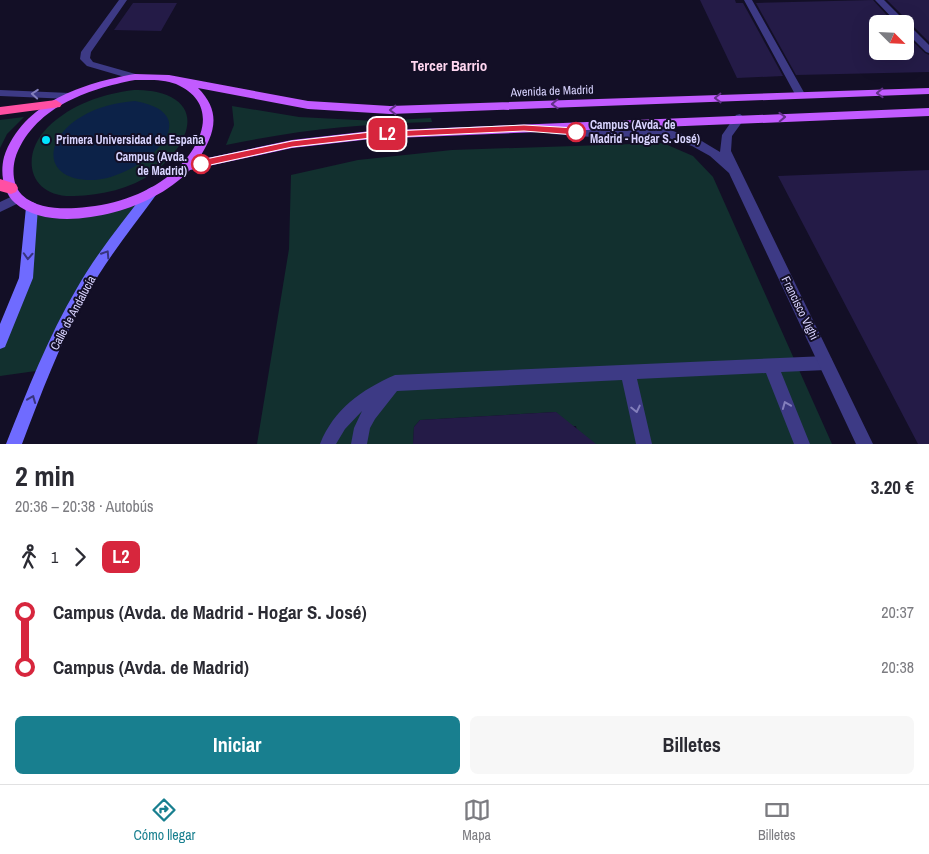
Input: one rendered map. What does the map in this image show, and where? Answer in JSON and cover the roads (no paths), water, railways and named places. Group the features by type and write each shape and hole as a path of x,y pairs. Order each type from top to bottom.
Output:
{"highway":[{"path":"0,111 56,104"}],"main road":[{"path":"134,77 158,77 179,81 197,92 208,106 210,123 203,146 186,167 152,192 121,206 88,213 58,214 32,207 10,190 7,172 10,154 25,130 56,104 70,96 106,82 134,77"},
{"name":"Avenida de Madrid","path":"179,81 308,106 390,110 929,91"},
{"path":"186,167 292,144 371,135 740,118 929,112"},
{"name":"Calle de Andalucía","path":"14,444 43,370 81,292 152,192"},
{"path":"0,342 26,278 32,207"}],"street":[{"path":"123,0 86,52 85,59 90,64 134,77"},
{"path":"748,0 801,96"},
{"path":"879,0 894,15"},
{"path":"914,35 929,50"},
{"path":"0,92 70,96"},
{"name":"Francisco Vighi","path":"740,118 727,135 725,151 865,444"},
{"name":"Francisco Vighi","path":"524,128 620,134 667,134 696,143 714,153 734,172"},
{"path":"0,207 10,190"},
{"path":"328,444 334,428 351,408 368,395 395,383 826,364"},
{"path":"771,367 802,444"},
{"path":"628,373 644,444"},
{"path":"359,444 360,429 374,405 395,383"}],"water":[{"path":"135,101 158,108 168,119 168,132 160,145 147,158 130,169 111,177 93,180 64,174 57,166 54,157 55,147 60,136 69,126 87,113 114,104"}],"place":[{"name":"Campus (Avda. de Madrid - Hogar S. José)","path":"576,132"},
{"name":"Primera Universidad de España","path":"46,140"},
{"name":"Campus (Avda. de Madrid)","path":"201,164"}],"district":[{"name":"Tercer Barrio","path":"449,65"}]}
